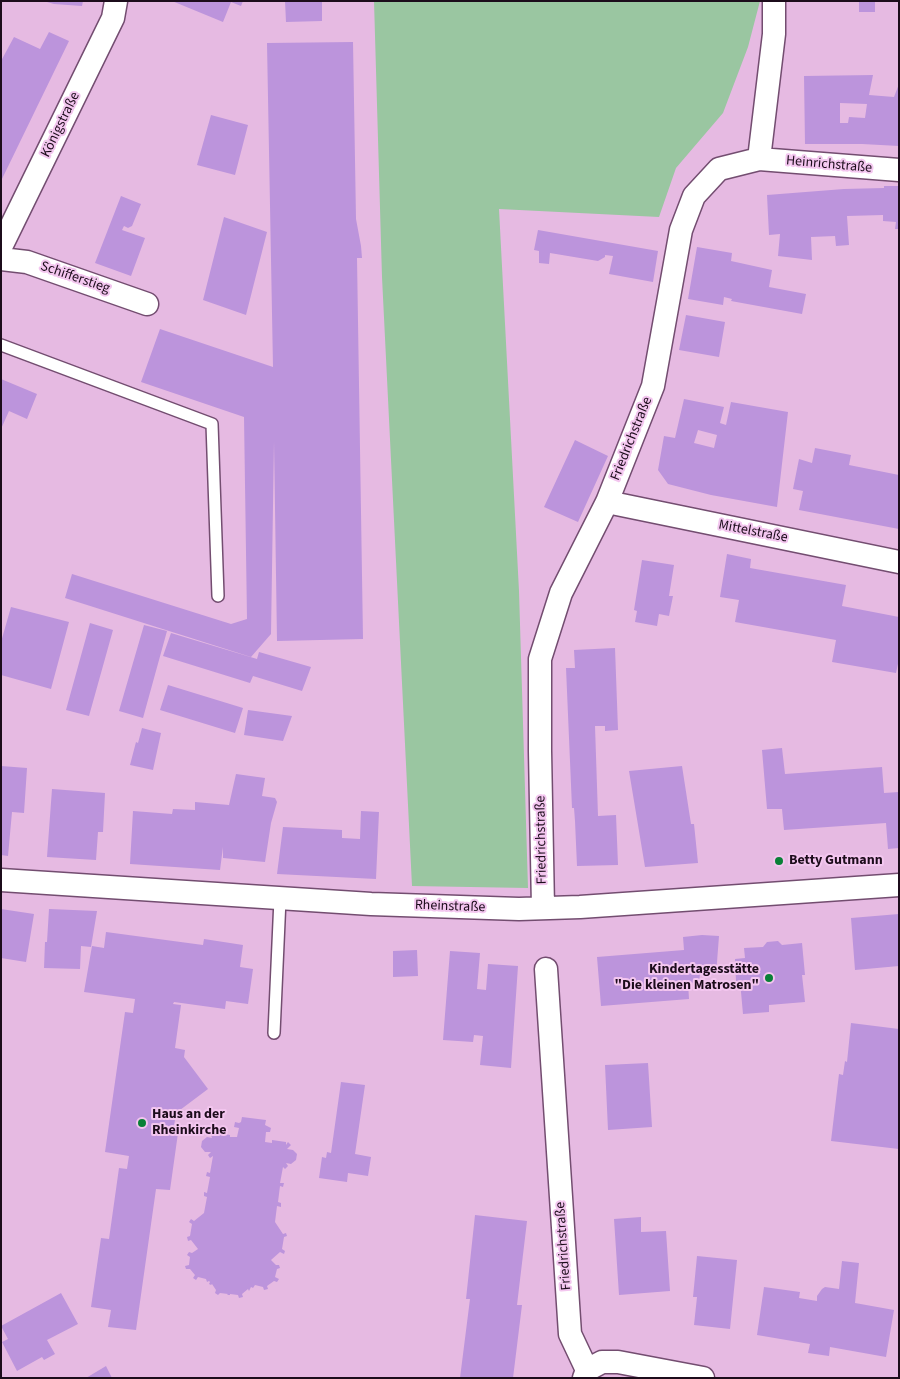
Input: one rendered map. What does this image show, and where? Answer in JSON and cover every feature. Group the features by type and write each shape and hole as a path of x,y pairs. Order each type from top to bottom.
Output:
{"street":[{"name":"Königstraße","path":"1,247 113,18 116,1"},
{"path":"759,159 774,34 774,1"},
{"name":"Heinrichstraße","path":"759,159 899,170"},
{"name":"Friedrichstraße","path":"544,908 540,659 561,593 607,502 653,386 681,230 694,196 719,170 759,159"},
{"name":"Schifferstieg","path":"1,259 27,262 147,304"},
{"name":"Mittelstraße","path":"607,502 899,562"},
{"name":"Rheinstraße","path":"1,880 280,899 519,909 899,885"},
{"name":"Friedrichstraße","path":"546,969 570,1334 585,1374"},
{"path":"585,1374 602,1362 618,1362 703,1378"}],"lane":[{"path":"1,345 212,424 218,596"},
{"path":"274,1033 280,899"}],"green space":[{"path":"374,1 760,1 748,47 723,113 676,168 659,217 499,209 519,591 528,888 412,886 382,277"}],"building":[{"path":"83,1 82,6 47,2"},
{"path":"172,1 243,1 241,6 231,2 223,22"},
{"path":"285,1 322,1 322,21 286,22"},
{"path":"859,1 875,1 875,12 859,12"},
{"path":"49,32 69,41 1,181 1,61 14,37 40,49"},
{"path":"353,42 356,219 362,258 357,258 363,639 277,641 274,441 271,634 251,657 65,598 72,574 231,624 247,619 244,417 141,382 160,329 273,367 267,43"},
{"path":"873,75 869,95 894,97 899,84 899,146 805,144 804,76","holes":["840,103 867,104 865,118 849,117 848,123 840,123"]},
{"path":"211,115 248,125 235,175 197,165"},
{"path":"884,186 899,186 899,229 895,229 896,222 883,221 883,215 847,216 849,245 836,246 835,236 811,237 812,260 778,256 780,234 769,235 767,195 884,188"},
{"path":"121,196 141,204 132,226 128,228 124,226 122,230 145,238 131,276 95,263"},
{"path":"224,217 267,232 246,315 203,300"},
{"path":"538,230 658,251 653,282 609,274 613,256 605,255 605,257 598,261 550,253 549,264 539,263 539,251 534,250"},
{"path":"697,247 732,253 731,261 772,270 769,287 806,294 802,314 731,301 732,299 724,297 723,305 688,299"},
{"path":"686,315 725,322 719,357 679,350"},
{"path":"1,379 37,394 27,419 9,411 1,429"},
{"path":"684,399 724,407 720,423 726,425 731,402 788,412 777,507 711,495 668,484 658,470 664,436 675,438","holes":["698,430 717,435 714,448 694,443"]},
{"path":"575,440 608,456 578,522 544,507"},
{"path":"815,448 851,455 849,465 899,475 899,529 799,510 803,491 793,489 799,459 812,463"},
{"path":"727,554 751,559 750,568 846,585 842,606 899,617 899,659 896,673 832,662 836,640 735,622 739,600 720,597"},
{"path":"642,560 674,565 669,596 673,596 669,616 659,614 657,626 635,622 637,611 634,610"},
{"path":"11,607 69,622 51,689 1,675 1,642"},
{"path":"90,623 113,630 89,716 66,710"},
{"path":"144,625 167,631 143,718 119,711"},
{"path":"171,633 257,659 259,652 311,667 302,691 253,676 250,683 163,656"},
{"path":"615,648 618,730 605,731 605,726 595,726 598,816 616,815 618,865 577,866 574,808 572,808 566,668 575,668 574,650"},
{"path":"168,685 243,708 235,733 160,710"},
{"path":"248,710 292,716 283,741 244,735"},
{"path":"142,728 161,733 153,770 130,765"},
{"path":"782,748 785,774 882,767 884,793 899,792 899,848 888,849 886,823 784,830 782,809 767,809 762,750"},
{"path":"1,766 27,768 24,813 12,812 8,856 1,855"},
{"path":"682,766 691,824 694,824 698,863 645,867 629,771"},
{"path":"236,774 265,778 262,796 275,798 277,802 271,823 265,862 223,858 223,847 220,870 130,864 133,811 172,814 173,809 195,810 195,802 229,805"},
{"path":"52,789 105,793 103,832 98,832 96,860 47,857"},
{"path":"361,811 379,812 376,879 277,874 283,827 342,830 342,838 360,839"},
{"path":"1,909 34,914 26,962 1,958"},
{"path":"49,909 97,911 91,947 81,946 80,969 44,968"},
{"path":"899,914 899,966 855,970 851,918"},
{"name":"Haus an der Rheinkirche","path":"106,932 203,945 204,939 243,945 240,967 253,969 248,1004 226,1001 225,1009 174,1002 173,1004 181,1005 175,1048 185,1050 184,1057 208,1089 176,1113 173,1133 178,1133 170,1190 156,1189 136,1330 108,1327 111,1310 91,1307 101,1238 109,1239 119,1168 127,1169 129,1156 105,1152 125,1012 133,1013 135,999 84,992 92,946 104,948"},
{"path":"719,936 716,975 700,974 699,982 688,983 689,999 601,1006 597,957 684,950 683,937"},
{"name":"Kindertagesstätte \"Die kleinen Matrosen\"","path":"778,941 782,945 802,943 805,975 802,975 805,1002 769,1005 769,1012 743,1014 740,981 736,981 735,959 745,958 744,948 763,947 767,942"},
{"path":"417,950 418,976 393,977 393,951"},
{"path":"450,951 480,953 477,989 486,990 488,964 518,966 511,1068 480,1065 483,1036 474,1035 473,1042 443,1040"},
{"path":"851,1023 899,1029 899,1149 831,1141 839,1074 843,1075 845,1061 847,1062"},
{"path":"648,1063 652,1127 608,1130 605,1065"},
{"path":"341,1082 365,1085 355,1154 371,1157 368,1176 348,1173 347,1182 319,1178 322,1157 326,1158 327,1152 331,1153"},
{"path":"242,1117 266,1120 265,1125 271,1128 270,1132 266,1132 265,1142 272,1143 272,1140 286,1142 286,1145 288,1142 291,1145 287,1149 293,1150 297,1154 296,1160 291,1164 286,1163 288,1166 285,1169 283,1167 280,1183 284,1183 283,1187 280,1186 278,1202 281,1203 281,1207 277,1206 275,1222 283,1234 286,1233 287,1236 284,1237 282,1249 285,1251 284,1254 280,1252 271,1260 276,1265 279,1265 280,1268 277,1269 275,1277 279,1279 277,1282 274,1281 267,1286 268,1289 264,1290 263,1287 255,1285 249,1291 248,1289 242,1294 243,1297 239,1298 238,1295 220,1293 218,1295 215,1293 216,1290 212,1284 209,1284 209,1281 207,1282 206,1279 198,1277 196,1280 193,1278 195,1275 190,1269 186,1269 185,1266 189,1265 190,1257 187,1255 189,1252 192,1253 198,1249 191,1240 188,1241 187,1237 190,1236 192,1224 189,1222 191,1219 194,1221 204,1213 207,1197 204,1196 204,1192 207,1193 210,1177 206,1176 207,1172 210,1173 213,1156 210,1158 208,1155 211,1152 205,1152 201,1147 202,1141 207,1137 212,1138 211,1135 214,1132 216,1135 217,1132 230,1135 230,1137 237,1137 239,1128 234,1127 235,1122 241,1122"},
{"path":"475,1215 527,1221 517,1305 522,1305 513,1378 460,1378 470,1299 466,1299"},
{"path":"641,1217 641,1232 666,1231 670,1291 619,1295 614,1219"},
{"path":"697,1256 737,1260 730,1329 694,1325 697,1297 693,1297"},
{"path":"842,1261 859,1263 855,1303 894,1310 886,1357 830,1347 829,1356 808,1353 810,1344 757,1335 764,1287 800,1292 799,1298 817,1301 817,1296 825,1287 839,1289"},
{"path":"61,1293 78,1324 47,1340 55,1354 44,1360 42,1357 17,1371 2,1342 8,1339 1,1326"},
{"path":"106,1366 112,1378 86,1378"}],"place":[{"name":"Betty Gutmann","path":"779,861"},
{"name":"Kindertagesstätte \"Die kleinen Matrosen\"","path":"769,978"},
{"name":"Haus an der Rheinkirche","path":"142,1123"}]}
